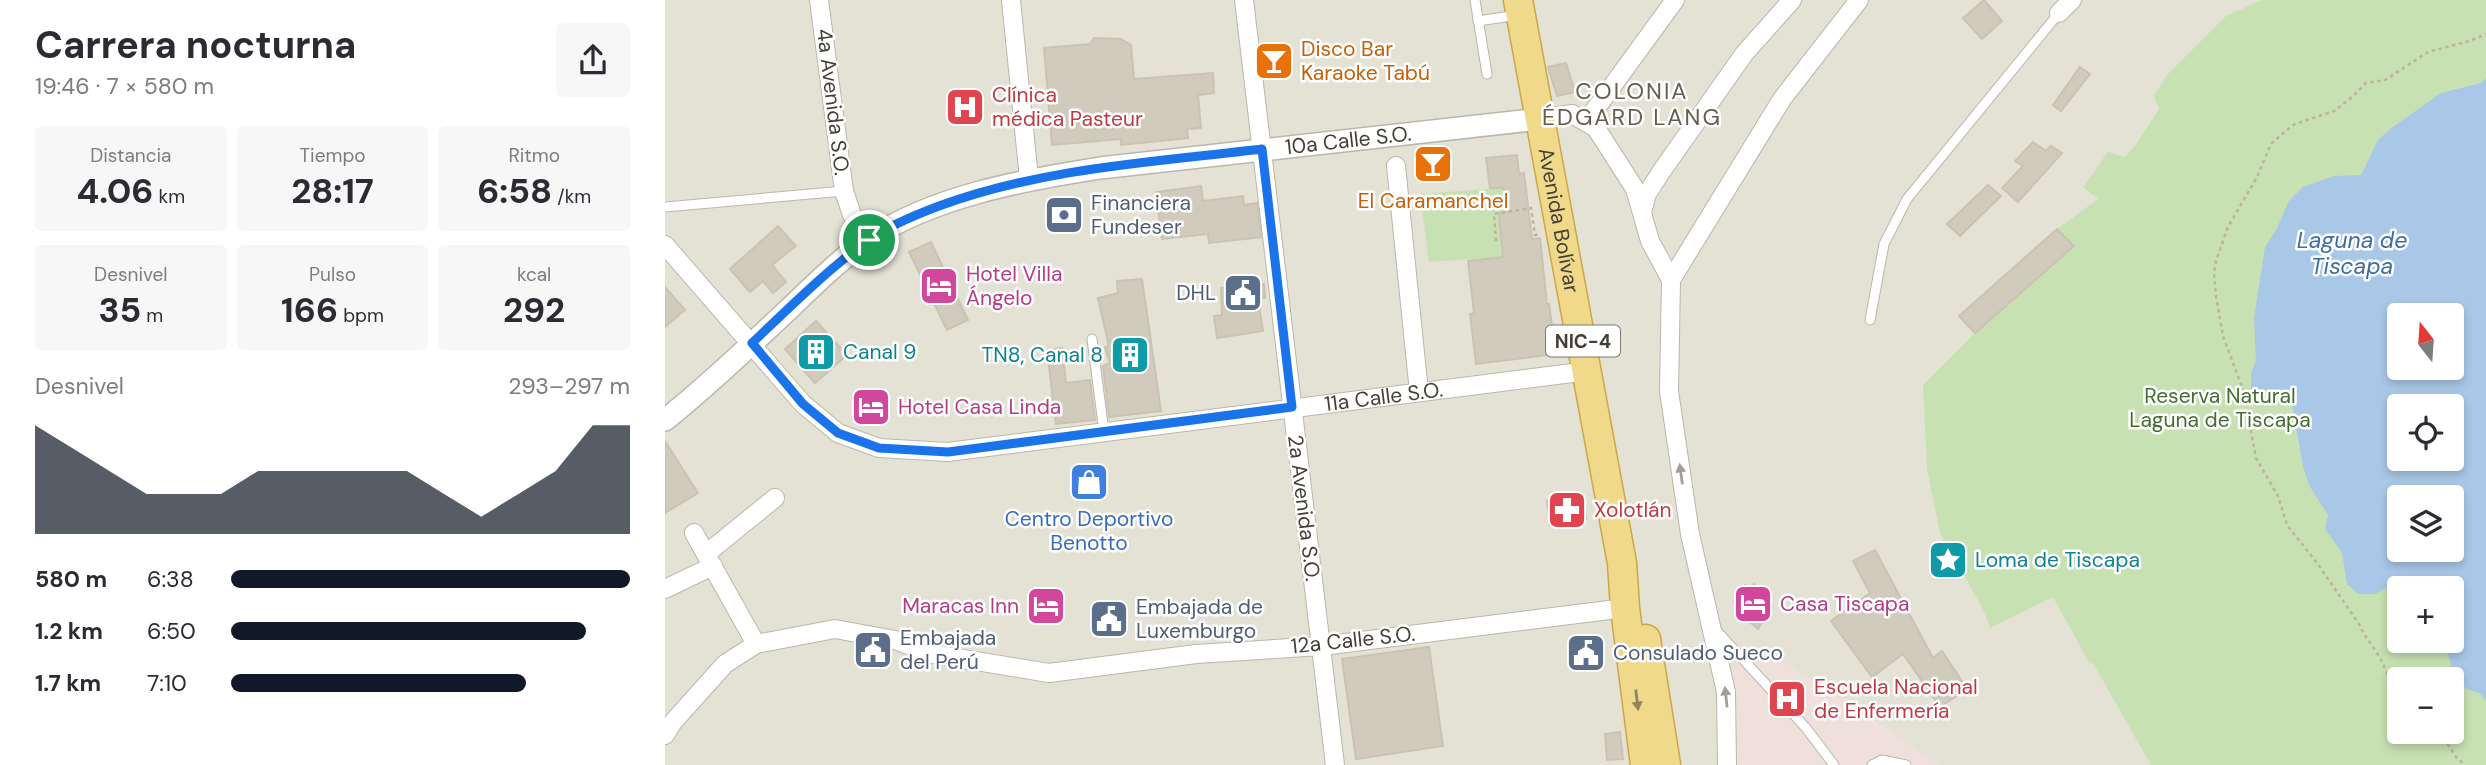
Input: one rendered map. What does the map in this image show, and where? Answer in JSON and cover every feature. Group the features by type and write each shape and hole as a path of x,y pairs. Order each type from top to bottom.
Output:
{"highway":[{"name":"Avenida Bolívar","path":"1520,7 1622,563 1625,608 1645,765"},
{"name":"Avenida Bolívar","path":"1622,563 1641,604 1666,765"},
{"path":"1625,608 1636,612 1641,642 1649,658"}],"street":[{"name":"4a Avenida S.O.","path":"819,0 844,191 852,215 869,240"},
{"path":"1011,0 1029,179"},
{"name":"2a Avenida S.O.","path":"1244,0 1335,765"},
{"path":"1586,122 1675,0"},
{"path":"1641,212 1647,194 1661,172 1744,54 1792,0"},
{"path":"1671,280 1781,99 1859,0"},
{"path":"2059,13 2072,0"},
{"path":"1540,119 1572,114 1596,128 1635,189 1650,241 1671,280 1669,391 1690,534 1726,692 1727,765"},
{"name":"10a Calle S.O.","path":"752,343 815,284 869,240 917,215 974,193 1029,179 1262,149 1540,119"},
{"path":"1396,166 1419,392"},
{"path":"665,245 752,343 700,392 665,420"},
{"name":"11a Calle S.O.","path":"752,343 803,404 838,433 879,448 948,452 1588,371"},
{"path":"665,589 709,560 775,498"},
{"path":"694,533 756,644"},
{"name":"12a Calle S.O.","path":"665,735 673,722 725,664 756,644 835,629 895,640 933,654 1049,673 1196,654 1322,646 1625,608"}],"lane":[{"path":"1475,0 1487,74"},
{"path":"1478,21 1520,7"},
{"path":"1870,320 1884,244 1906,199 2059,13"},
{"path":"665,207 844,191"},
{"path":"1092,339 1104,432"},
{"path":"1712,625 1806,728 1834,765"},
{"path":"1872,765 1882,760 1906,765"}],"path":[{"path":"2387,679 2378,655 2364,636 2360,624 2287,526 2278,496 2256,458 2248,403 2223,336 2214,272 2228,228 2257,177 2271,144 2282,134 2295,124 2334,111 2366,83 2385,80 2428,52 2486,34"},
{"path":"1496,241 1494,214 1509,211 1531,208 1535,235 1544,234"},
{"path":"2447,744 2455,757 2465,765"}],"shaded area":[{"path":"665,0 2486,0 2486,765 665,765"},
{"name":"Escuela Nacional de Enfermería","path":"1761,646 1940,765 1729,765 1736,744 1732,672"}],"green space":[{"name":"Reserva Natural Laguna de Tiscapa","path":"2262,0 2486,0 2486,765 2151,765 2053,597 1990,628 1984,611 1940,533 1927,469 1923,385 1975,333 2074,246 2057,229 2098,199 2083,187 2108,152 2125,157 2137,143 2159,109 2154,96 2167,75 2226,16"},
{"path":"1504,188 1509,211 1503,257 1429,262 1420,194"}],"water":[{"name":"Laguna de Tiscapa","path":"2486,79 2486,702 2480,693 2464,686 2464,667 2452,667 2447,653 2464,653 2464,576 2387,576 2387,590 2385,588 2376,594 2358,594 2347,584 2342,553 2325,529 2328,515 2310,487 2303,467 2291,398 2282,391 2251,389 2251,373 2256,360 2254,318 2265,247 2289,201 2303,187 2334,176 2361,175 2378,140 2441,93 2481,83"}],"building":[{"path":"1984,0 2002,21 1982,39 1963,18"},
{"path":"1094,38 1121,39 1131,45 1134,79 1213,73 1214,93 1198,95 1201,128 1187,129 1188,138 1121,145 1121,139 1052,145 1044,48 1090,44"},
{"path":"1566,63 1575,92 1557,96 1548,67"},
{"path":"2080,67 2090,74 2061,111 2053,105"},
{"path":"2033,142 2046,151 2051,146 2062,153 2018,202 2002,188 2023,166 2015,161"},
{"path":"1517,155 1519,174 1524,173 1532,239 1540,238 1556,354 1476,364 1470,314 1474,313 1468,261 1503,257 1499,213 1509,211 1504,188 1490,188 1486,158"},
{"path":"1988,185 2001,196 1960,236 1947,224"},
{"path":"1201,186 1203,201 1243,196 1244,205 1257,203 1261,237 1209,243 1208,234 1162,239 1156,192"},
{"name":"Financiera Fundeser","path":"1077,197 1081,228 1050,232 1047,201"},
{"path":"778,226 796,246 772,265 786,282 773,293 763,281 750,292 730,269"},
{"path":"2057,229 2074,246 1975,333 1959,316"},
{"name":"Hotel Villa Ángelo","path":"931,242 968,320 947,330 909,252"},
{"name":"TN8, Canal 8","path":"1142,279 1161,411 1109,417 1103,366 1110,363 1105,347 1109,346 1098,298 1118,293 1117,281"},
{"path":"1264,284 1265,298 1258,299 1263,331 1217,338 1214,316 1222,315 1221,288"},
{"path":"665,287 685,310 665,327"},
{"name":"Canal 9","path":"816,321 847,355 815,383 785,349"},
{"path":"1062,348 1066,383 1090,380 1095,420 1056,424 1047,350"},
{"path":"665,441 698,493 665,513"},
{"name":"Xolotlán","path":"1583,496 1586,519 1550,524 1547,501"},
{"path":"1875,550 1933,658 1942,651 1967,689 1940,707 1903,654 1872,677 1831,621 1870,593 1853,561"},
{"path":"1754,584 1765,593 1762,598 1772,606 1758,629 1736,610 1739,606 1734,601 1745,585 1750,590"},
{"path":"1429,647 1443,746 1356,759 1342,659"},
{"path":"1620,732 1623,759 1607,760 1605,734"}],"place":[{"name":"Disco Bar Karaoke Tabú","path":"1274,61"},
{"name":"Clínica médica Pasteur","path":"965,107"},
{"name":"El Caramanchel","path":"1433,164"},
{"name":"Financiera Fundeser","path":"1064,215"},
{"name":"Hotel Villa Ángelo","path":"939,286"},
{"name":"DHL","path":"1243,293"},
{"name":"Canal 9","path":"816,352"},
{"name":"TN8, Canal 8","path":"1130,355"},
{"name":"Hotel Casa Linda","path":"871,407"},
{"name":"Centro Deportivo Benotto","path":"1089,482"},
{"name":"Xolotlán","path":"1567,510"},
{"name":"Loma de Tiscapa","path":"1948,560"},
{"name":"Casa Tiscapa","path":"1753,604"},
{"name":"Maracas Inn","path":"1046,606"},
{"name":"Embajada de Luxemburgo","path":"1109,619"},
{"name":"Embajada del Perú","path":"873,650"},
{"name":"Consulado Sueco","path":"1586,653"},
{"name":"Escuela Nacional de Enfermería","path":"1787,699"}],"district":[{"name":"COLONIA ÉDGARD LANG","path":"1632,104"}],"route":[{"path":"1262,149 1292,407 948,452 879,448 838,433 803,404 752,343 815,284 869,240 917,215 974,193 1029,179 1262,149"}]}
